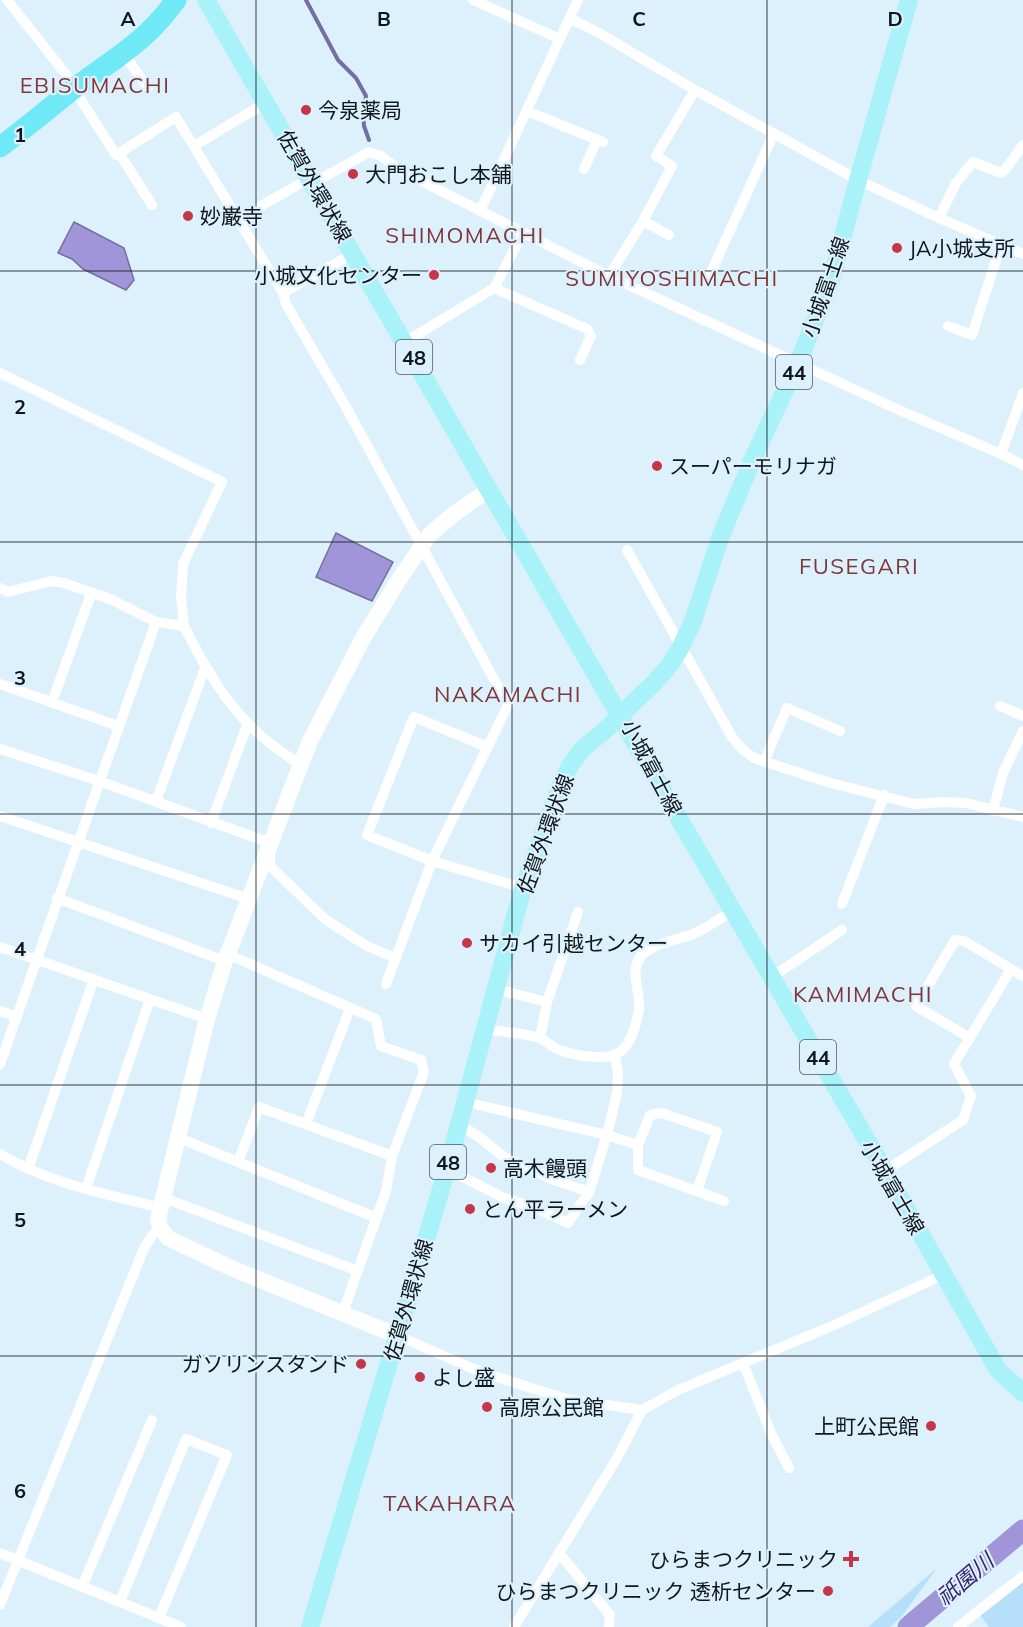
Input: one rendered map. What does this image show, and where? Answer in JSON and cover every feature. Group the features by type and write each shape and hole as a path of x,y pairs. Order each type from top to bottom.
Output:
{"highway":[{"path":"0,147 75,88 124,54 151,31 176,0"}],"main road":[{"name":"佐賀外環状線","path":"206,0 620,716 584,748 570,766 559,789 523,888 447,1169 310,1627"},
{"name":"小城富士線","path":"909,0 831,280 798,363 754,456 720,538 693,621 681,647 669,666 654,683 620,716 998,1370 1023,1393"}],"street":[{"path":"7,0 75,88 116,155 176,117 283,293 286,304 318,356 508,705 432,861 386,984"},
{"path":"473,0 560,39"},
{"path":"480,211 578,0"},
{"path":"571,18 858,180 1023,254"},
{"path":"124,54 148,88"},
{"path":"609,276 644,221 672,166 656,156 695,90"},
{"path":"194,146 267,102"},
{"path":"527,111 600,141 584,168"},
{"path":"709,277 774,133"},
{"path":"939,218 956,183 973,162 1001,173 1023,145"},
{"path":"238,219 369,152 381,156 398,169 609,276 898,410 1023,465"},
{"path":"119,153 152,205"},
{"path":"644,221 669,235"},
{"path":"405,342 494,288 523,233"},
{"path":"948,326 972,334 1001,245"},
{"path":"283,293 354,253"},
{"path":"494,288 587,329 591,336 580,360"},
{"path":"0,373 222,482 183,564 181,598 184,626 219,690 256,733 278,751 300,764"},
{"path":"1001,454 1023,393"},
{"path":"490,489 430,534 399,578 363,638 317,725 226,957 207,1018 158,1219 160,1227 168,1238 231,1268 343,1312 481,1372 566,1399 642,1410"},
{"path":"627,550 732,737 749,754 764,762 827,782 914,804 955,802 1023,817"},
{"path":"0,588 8,592 51,581 64,583 110,599 156,621 184,626"},
{"path":"52,702 91,594"},
{"path":"0,1064 76,842 156,621"},
{"path":"156,801 205,668"},
{"path":"0,684 118,726"},
{"path":"1000,706 1023,716"},
{"path":"764,762 787,708 840,731"},
{"path":"488,747 414,717 367,835 432,861 523,888"},
{"path":"211,823 248,723"},
{"path":"993,811 1003,773 1023,731"},
{"path":"0,749 99,781 270,843"},
{"path":"842,904 884,795"},
{"path":"0,816 249,899"},
{"path":"270,843 270,866 326,920 367,946 394,958"},
{"path":"57,898 226,957 376,1019 381,1046 421,1060 424,1072 392,1156 386,1191 343,1312"},
{"path":"485,1029 540,1038 568,1053 600,1057 615,1055 628,1043 639,1007 635,974 637,963 642,955 649,950 695,933 733,911"},
{"path":"540,1038 547,1002 579,912"},
{"path":"772,977 842,930"},
{"path":"970,1038 916,1006 955,940 964,941 1023,976"},
{"path":"0,947 207,1018"},
{"path":"885,1171 963,1120 971,1096 954,1064 1011,969"},
{"path":"28,1169 94,979"},
{"path":"496,989 547,1002"},
{"path":"86,1189 150,999"},
{"path":"306,1124 350,1008"},
{"path":"0,1011 16,1017"},
{"path":"447,1169 504,1197 568,1223 589,1192 607,1135 617,1094 618,1073 615,1055"},
{"path":"465,1101 607,1135 638,1145"},
{"path":"238,1162 259,1107 392,1156"},
{"path":"697,1191 717,1132 662,1113 650,1115 638,1145 638,1170 724,1201"},
{"path":"459,1124 504,1157 589,1192"},
{"path":"178,1138 377,1218"},
{"path":"0,1154 28,1169 86,1189 162,1203 358,1271"},
{"path":"0,1605 144,1248 160,1227"},
{"path":"514,1627 617,1458 642,1410 678,1390 832,1326 943,1275"},
{"path":"742,1363 789,1468"},
{"path":"82,1587 152,1420"},
{"path":"120,1602 186,1439 227,1455 159,1618"},
{"path":"0,1553 181,1627"},
{"path":"559,1553 610,1615 609,1627"},
{"path":"958,1627 1023,1576"}],"shaded area":[{"path":"74,222 124,248 134,280 126,290 83,269 72,259 58,253"},
{"path":"336,533 393,562 372,601 316,577"},
{"path":"937,1568 902,1616 890,1627 868,1627"},
{"path":"1023,1581 1023,1627 989,1627 980,1615"}],"waterway":[{"path":"306,0 338,60 356,78 366,96 363,114 369,140"},
{"name":"祇園川","path":"908,1627 1023,1530"}],"place":[{"name":"今泉薬局","path":"306,110"},
{"name":"大門おこし本舗","path":"353,174"},
{"name":"妙巌寺","path":"188,216"},
{"name":"JA小城支所","path":"897,248"},
{"name":"小城文化センター","path":"434,275"},
{"name":"スーパーモリナガ","path":"657,466"},
{"name":"サカイ引越センター","path":"467,943"},
{"name":"高木饅頭","path":"491,1168"},
{"name":"とん平ラーメン","path":"470,1209"},
{"name":"ガソリンスタンド","path":"361,1364"},
{"name":"よし盛","path":"420,1377"},
{"name":"高原公民館","path":"487,1407"},
{"name":"上町公民館","path":"931,1426"},
{"name":"ひらまつクリニック","path":"851,1559"},
{"name":"ひらまつクリニック 透析センター","path":"828,1591"}],"district":[{"name":"EBISUMACHI","path":"95,85"},
{"name":"SHIMOMACHI","path":"465,235"},
{"name":"SUMIYOSHIMACHI","path":"672,278"},
{"name":"FUSEGARI","path":"859,566"},
{"name":"NAKAMACHI","path":"508,694"},
{"name":"KAMIMACHI","path":"863,994"},
{"name":"TAKAHARA","path":"450,1503"}]}
